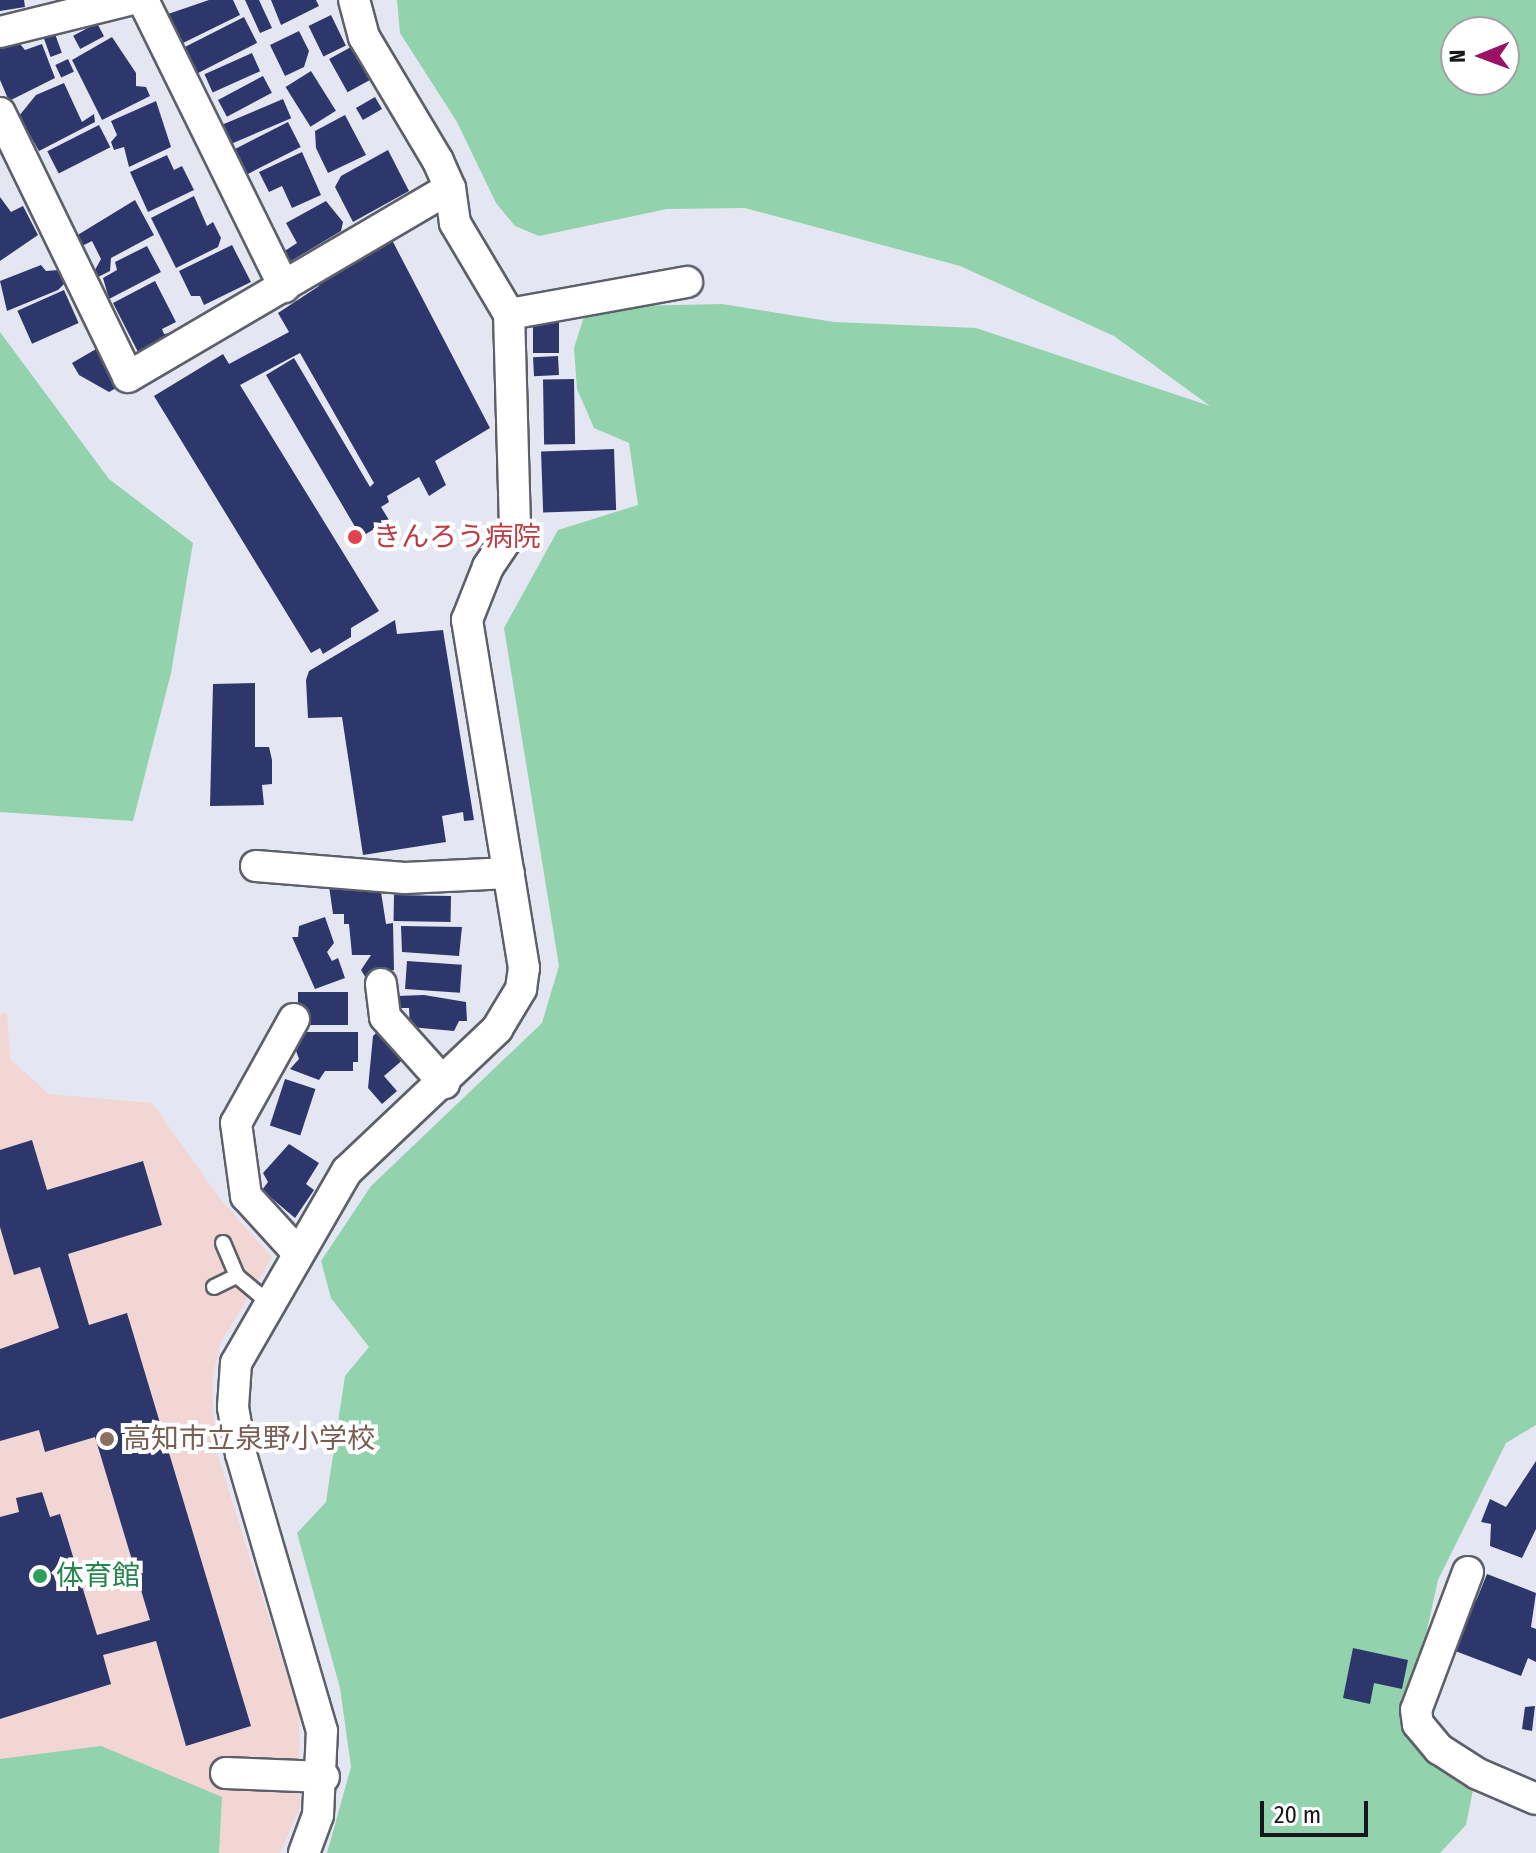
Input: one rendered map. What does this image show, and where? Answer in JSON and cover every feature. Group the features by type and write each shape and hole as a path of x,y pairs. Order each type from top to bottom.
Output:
{"street":[{"path":"0,32 51,9 129,0"},
{"path":"143,0 284,287"},
{"path":"304,1853 318,1815 324,1777 315,1700 241,1454 233,1407 236,1363 268,1302 347,1171 444,1083 497,1029 521,989 524,968 467,620 488,567 515,527 509,314 455,223 450,188 364,37 354,0"},
{"path":"0,113 128,377 450,188"},
{"path":"509,314 687,282"},
{"path":"256,866 405,878 509,873"},
{"path":"381,984 385,1017 444,1083"},
{"path":"294,1019 236,1123 246,1196 298,1253"},
{"path":"1468,1572 1416,1710 1418,1724 1439,1749 1478,1774 1536,1799"},
{"path":"226,1773 324,1777"}],"lane":[{"path":"223,1243 237,1276 268,1302"},
{"path":"214,1287 237,1276"}],"shaded area":[{"name":"高知市立泉野小学校","path":"7,1013 10,1059 49,1094 152,1103 221,1200 272,1257 220,1344 212,1381 215,1447 299,1713 300,1807 280,1853 0,1853 0,1014"}],"green space":[{"path":"397,0 1536,0 1536,1425 1506,1443 1438,1580 1405,1729 1475,1780 1466,1825 1440,1853 327,1853 351,1767 340,1688 297,1533 326,1502 345,1376 369,1347 331,1298 321,1261 371,1186 542,1023 559,966 504,628 558,530 638,505 629,443 594,428 577,389 574,348 587,307 722,304 834,322 976,328 1210,406 1114,336 960,266 745,208 667,209 539,236 515,226 496,203 457,122 400,33"},
{"path":"0,332 109,479 193,543 171,673 133,821 0,812"},
{"path":"101,1746 222,1797 219,1853 0,1853 0,1759"}],"building":[{"path":"0,0 24,0 25,7 0,11"},
{"path":"209,0 233,0 240,15 183,43 168,14"},
{"path":"245,0 259,0 272,28 260,33"},
{"path":"271,0 316,0 319,6 281,25"},
{"path":"331,15 346,46 323,57 309,26"},
{"path":"244,17 257,43 197,74 183,48"},
{"path":"97,23 104,36 80,49 73,36"},
{"path":"299,31 309,51 304,67 285,76 270,45"},
{"path":"55,34 62,53 51,57 44,38"},
{"path":"112,37 136,73 136,86 146,87 150,96 102,120 72,60"},
{"path":"20,44 25,50 42,44 55,78 9,101 0,80 0,46"},
{"path":"351,47 369,80 348,92 329,59"},
{"path":"252,53 260,71 213,92 204,74"},
{"path":"68,59 74,72 61,78 55,65"},
{"path":"311,71 336,111 310,127 286,87"},
{"path":"263,76 272,93 227,117 218,100"},
{"path":"64,83 82,122 94,114 95,122 39,151 19,116 36,95"},
{"path":"375,97 382,109 363,120 356,108"},
{"path":"283,99 291,118 229,145 220,126"},
{"path":"156,101 171,147 129,167 124,147 114,150 111,142 117,135 111,121"},
{"path":"345,115 366,155 328,173 316,148 315,131"},
{"path":"288,122 301,147 246,175 234,150"},
{"path":"99,125 110,147 59,174 47,151"},
{"path":"388,150 409,191 353,222 335,187 341,176"},
{"path":"302,152 321,195 292,208 282,186 269,192 259,172"},
{"path":"167,155 174,170 182,166 194,190 148,212 130,172"},
{"path":"194,196 207,226 213,222 221,238 218,247 176,268 151,218"},
{"path":"0,197 11,212 23,206 38,235 0,261"},
{"path":"135,200 154,235 111,258 110,271 98,277 95,270 101,259 92,241 82,246 76,236"},
{"path":"326,201 343,222 341,231 291,261 283,260 280,254 297,243 286,223"},
{"path":"392,240 490,428 435,461 446,485 429,496 419,477 387,496 389,502 381,507 389,520 361,537 266,375 294,358 370,487 374,483 300,353 240,385 379,611 351,628 351,637 323,654 320,648 311,653 154,396 223,354 229,364 289,332 278,313 319,286 320,280"},
{"path":"232,245 251,282 204,305 200,296 191,296 179,271"},
{"path":"147,246 161,272 109,299 103,278 117,270 115,262"},
{"path":"41,265 46,271 59,270 66,282 58,290 7,311 0,281"},
{"path":"155,281 176,322 162,329 164,334 176,332 138,352 113,303"},
{"path":"64,290 79,323 32,344 17,311"},
{"path":"533,319 559,319 559,353 533,353"},
{"path":"96,349 118,387 109,392 79,375 72,363"},
{"path":"558,356 559,375 534,376 533,357"},
{"path":"574,379 575,444 544,445 543,380"},
{"path":"614,449 616,510 543,513 541,452"},
{"path":"395,620 397,634 443,630 474,820 464,821 463,812 442,816 446,842 363,855 342,717 308,718 306,680 309,671"},
{"path":"255,683 255,747 269,747 272,784 262,785 264,805 210,806 213,684"},
{"path":"329,886 381,892 386,924 393,923 394,970 379,972 369,983 361,970 371,955 352,955 349,924 344,924 344,914 333,914"},
{"path":"394,895 451,896 451,922 394,921"},
{"path":"325,917 334,943 327,952 332,961 338,958 345,978 315,989 292,937 298,937 299,926"},
{"path":"401,926 462,927 459,956 402,952"},
{"path":"407,961 462,965 460,993 405,989"},
{"path":"298,992 348,992 348,1025 298,1025"},
{"path":"424,995 466,1002 467,1021 459,1021 454,1031 410,1027 409,1008 397,1008 397,996"},
{"path":"380,1029 405,1058 384,1076 397,1091 382,1104 368,1088 373,1036"},
{"path":"305,1032 358,1032 358,1062 353,1062 353,1071 325,1071 319,1080 290,1069 299,1059 295,1048"},
{"path":"285,1079 315,1089 300,1135 270,1126"},
{"path":"32,1140 47,1190 143,1161 162,1225 68,1254 89,1325 127,1313 251,1726 186,1746 156,1641 103,1655 111,1684 0,1719 0,1517 19,1512 16,1498 42,1492 50,1517 60,1514 97,1635 150,1620 95,1437 45,1452 39,1430 0,1441 0,1349 59,1328 40,1267 14,1275 0,1227 0,1150"},
{"path":"289,1144 319,1163 306,1184 314,1190 295,1218 262,1190 268,1182 263,1173"},
{"path":"1536,1461 1536,1529 1522,1558 1490,1546 1491,1524 1481,1522 1490,1499 1506,1507"},
{"path":"1487,1574 1536,1593 1531,1627 1536,1629 1536,1662 1528,1658 1521,1676 1450,1649 1468,1601 1476,1601"},
{"path":"1353,1648 1408,1660 1402,1689 1374,1683 1370,1704 1343,1698"},
{"path":"1535,1706 1532,1731 1522,1729 1525,1707"}],"place":[{"name":"きんろう病院","path":"355,537"},
{"name":"高知市立泉野小学校","path":"107,1439"},
{"name":"体育館","path":"40,1576"}]}
